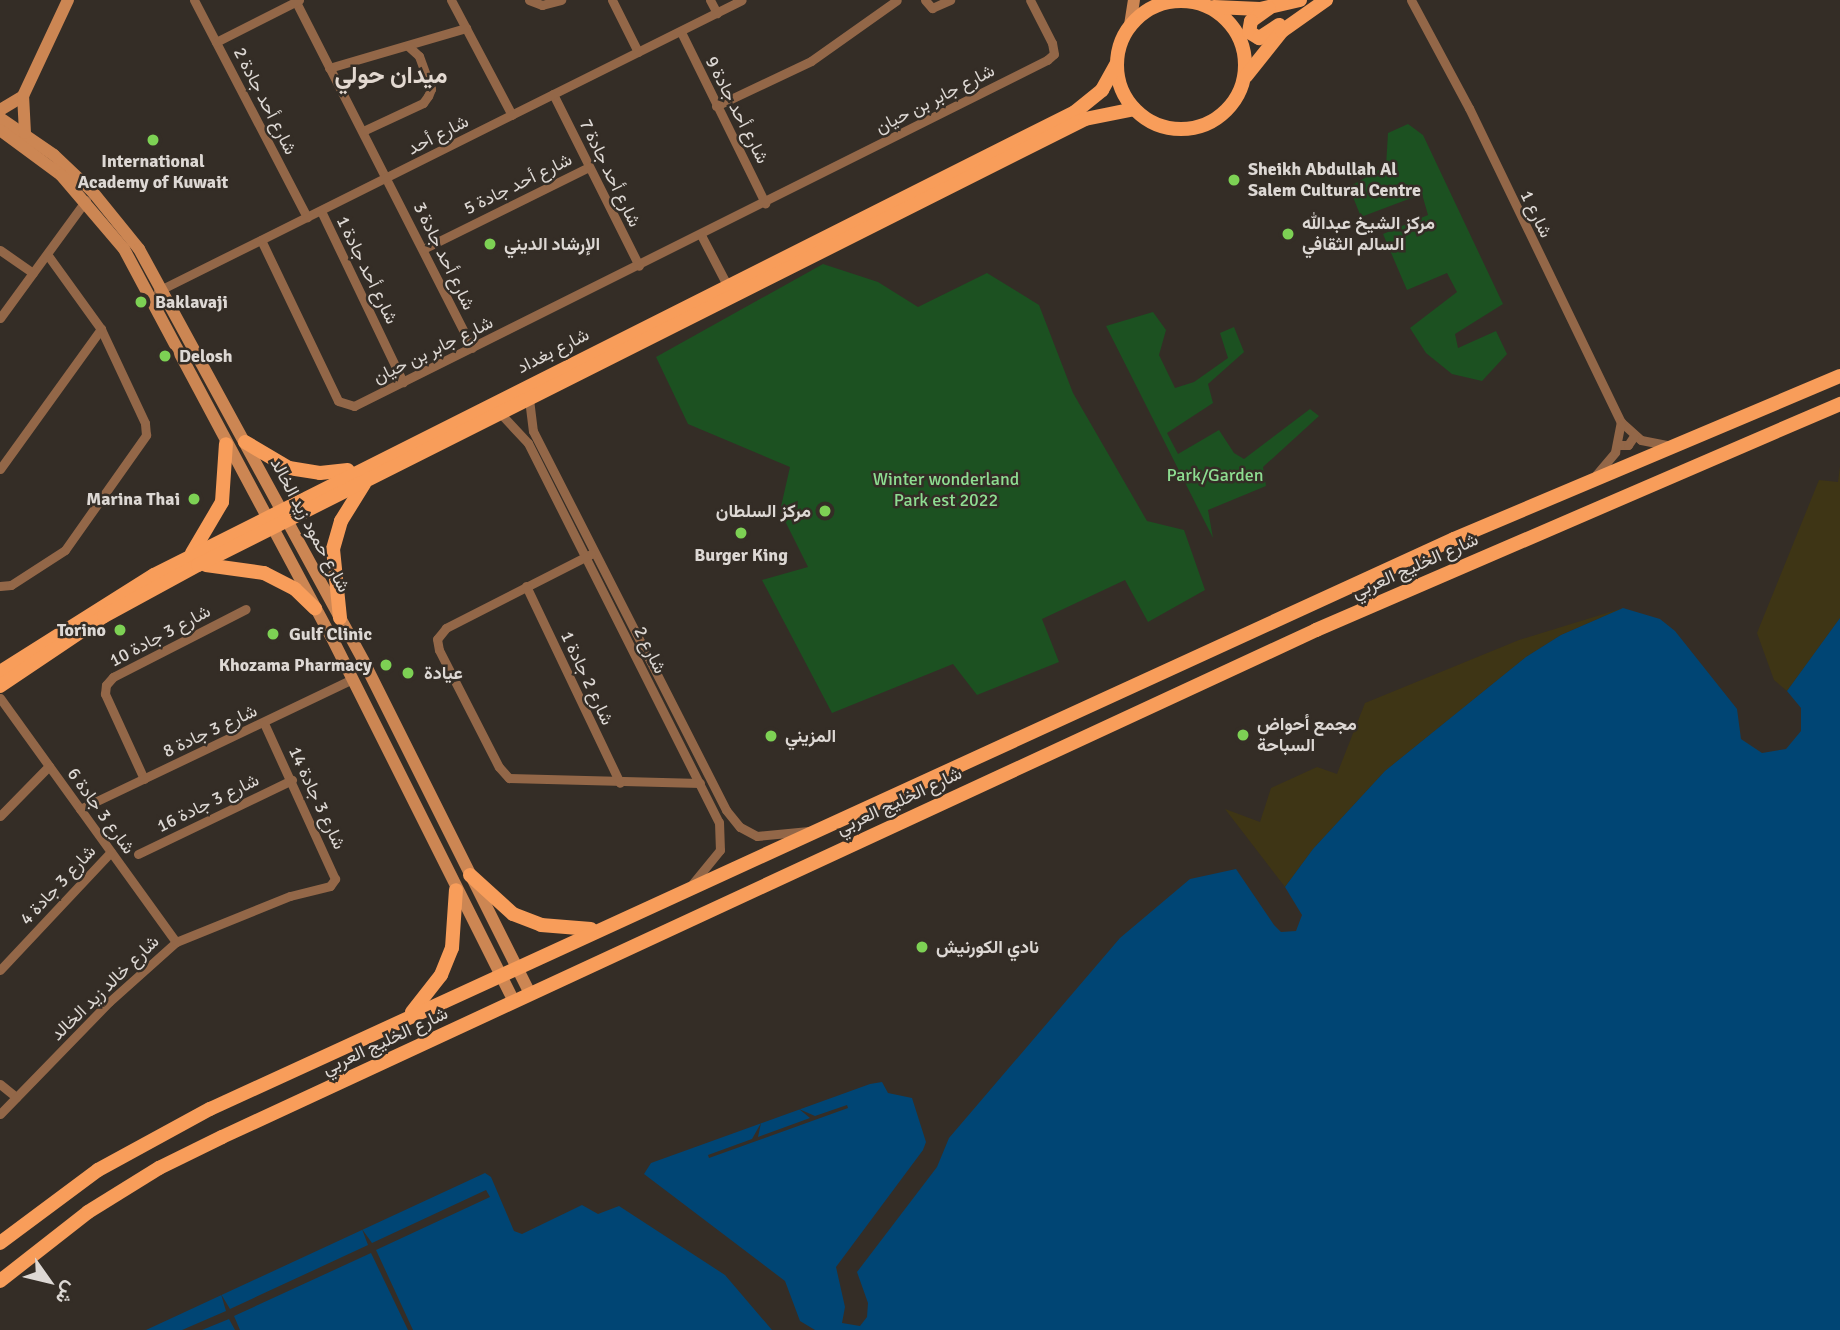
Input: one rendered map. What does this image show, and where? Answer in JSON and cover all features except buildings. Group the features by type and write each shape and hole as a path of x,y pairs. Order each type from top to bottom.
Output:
{"main road":[{"path":"25,133 21,118 23,96 68,0"},
{"path":"1134,0 1130,25 1117,63 1122,92 1134,109 1168,128 1197,127 1230,107 1243,80 1266,48 1294,20"},
{"path":"1130,25 1154,6 1183,0 1206,5 1271,8"},
{"path":"1300,0 1271,8 1251,21 1251,36 1263,36 1326,0"},
{"path":"1206,5 1228,21 1238,36 1245,62 1243,80"},
{"name":"شارع بغداد","path":"286,515 367,466 1075,112 1102,90 1117,63"},
{"path":"0,110 23,96"},
{"name":"شارع بغداد","path":"0,672 109,602 286,515 365,482 1085,118 1134,109"},
{"name":"شارع حمود زيد الخالد","path":"0,118 25,133 92,191 118,220 161,290 341,618 530,994"},
{"name":"شارع حمود زيد الخالد","path":"0,130 39,156 86,200 124,249 352,679 514,1002"},
{"name":"شارع الخليج العربي","path":"0,1243 109,1163 210,1109 599,928 1592,479 1840,376"},
{"name":"شارع الخليج العربي","path":"0,1281 88,1212 159,1168 1316,630 1840,404"},
{"path":"245,442 273,461 299,470 331,473 367,466"},
{"path":"226,444 222,502 194,561 230,565 264,573 295,589 315,608"},
{"path":"341,618 333,568 335,540 346,512 365,482"},
{"name":"شارع بغداد","path":"0,686 104,616 194,561"},
{"path":"470,874 505,908 541,925 599,928"},
{"path":"403,1019 425,999 445,966 457,919 456,890"}],"street":[{"name":"شارع أحد جادة 2","path":"194,0 307,217"},
{"path":"451,0 512,115"},
{"path":"529,0 542,5 561,0"},
{"path":"612,0 638,52"},
{"path":"710,0 717,13"},
{"name":"شارع أحد","path":"148,297 742,0"},
{"path":"716,106 811,61 897,0"},
{"path":"925,0 932,8 950,0"},
{"name":"شارع جابر بن حيان","path":"261,240 341,404 354,406 639,267 1047,60 1054,54 1052,43 1030,0"},
{"name":"شارع 1","path":"1411,0 1621,422 1634,436"},
{"name":"شارع 1","path":"1417,0 1422,20"},
{"path":"216,42 298,1"},
{"name":"شارع أحد جادة 3","path":"298,1 329,68 388,178 472,348"},
{"path":"329,68 466,28"},
{"name":"شارع أحد جادة 9","path":"681,32 765,203"},
{"path":"363,131 423,103 428,96 431,89 419,56 408,46"},
{"name":"شارع أحد جادة 7","path":"553,94 639,267"},
{"name":"شارع أحد جادة 5","path":"423,249 589,167"},
{"path":"0,318 86,200"},
{"name":"شارع أحد جادة 1","path":"321,211 403,382"},
{"path":"701,235 727,285"},
{"path":"0,250 33,273"},
{"path":"0,586 11,585 65,550 146,435 145,423 101,329 47,254"},
{"path":"0,469 101,329"},
{"name":"شارع 2","path":"529,399 534,431 590,554 701,778 719,822 722,843 709,868 673,896"},
{"name":"شارع 2","path":"500,413 524,436 590,554"},
{"path":"1592,479 1618,445 1621,422"},
{"path":"1618,445 1628,445 1634,436 1656,445 1679,443"},
{"path":"590,554 443,630 438,646 505,775 518,781 620,783 701,778"},
{"name":"شارع 2 جادة 1","path":"526,586 620,783"},
{"name":"شارع 3 جادة 10","path":"144,779 105,694 106,685 113,677 246,609"},
{"name":"شارع 3 جادة 8","path":"80,809 352,679"},
{"name":"شارع 3 جادة 6","path":"0,698 176,942"},
{"name":"شارع 3 جادة 14","path":"264,723 335,871 330,886"},
{"path":"0,816 48,766"},
{"name":"شارع 2","path":"701,778 746,831 770,837 814,831"},
{"name":"شارع 3 جادة 16","path":"138,854 292,780"},
{"name":"شارع 3 جادة 4","path":"0,970 111,852"},
{"name":"شارع خالد زيد الخالد","path":"0,1114 176,942 290,896 330,886"},
{"path":"0,1084 16,1097"}],"green space":[{"path":"1408,124 1423,135 1503,304 1455,334 1458,348 1496,331 1507,354 1482,381 1452,374 1426,353 1410,328 1457,292 1447,273 1407,290 1383,234 1428,215 1422,194 1361,217 1349,187 1386,166 1388,133"},
{"name":"Winter wonderland Park est 2022","path":"823,264 878,282 918,307 987,273 1039,305 1073,393 1147,521 1184,530 1205,590 1148,622 1125,580 1042,619 1059,662 977,695 953,664 832,713 762,580 808,567 780,511 790,467 688,424 656,357"},
{"name":"Park/Garden","path":"1153,312 1166,330 1159,355 1175,388 1194,382 1228,358 1220,333 1234,327 1244,352 1208,384 1213,403 1167,433 1178,454 1219,430 1234,453 1244,459 1310,409 1319,416 1263,467 1266,486 1208,510 1213,538 1106,326"}],"sand":[{"path":"1840,466 1840,618 1787,691 1774,680 1757,633 1819,480 1838,482"},
{"path":"1623,608 1561,635 1526,657 1385,771 1313,849 1285,887 1225,809 1260,822 1271,788 1317,767 1337,774 1365,703 1519,640"}],"water":[{"path":"1623,608 1660,619 1675,631 1737,709 1741,739 1762,753 1786,749 1801,731 1801,708 1787,691 1840,618 1840,1330 815,1330 800,1321 785,1281 644,1174 651,1163 870,1084 882,1082 888,1093 912,1098 926,1142 923,1150 836,1267 845,1307 842,1323 860,1326 867,1317 868,1303 857,1272 937,1167 949,1138 1120,938 1190,879 1236,869 1274,925 1281,932 1296,931 1302,915 1285,887 1313,849 1385,771 1526,657 1561,635"},
{"path":"485,1173 491,1177 514,1231 522,1234 582,1205 598,1214 619,1206 725,1275 772,1330 146,1330"}],"pier":[{"path":"847,1105 848,1108 709,1158 708,1155 752,1139 761,1123 758,1137 810,1118 799,1109 815,1116"},
{"path":"486,1190 490,1197 376,1250 413,1330 408,1330 371,1253 234,1316 240,1330 235,1330 229,1319 202,1330 182,1330 226,1311 221,1294 230,1309 368,1245 362,1229 372,1243"}],"place":[{"name":"International Academy of Kuwait","path":"153,140"},
{"name":"Sheikh Abdullah Al Salem Cultural Centre","path":"1234,180"},
{"name":"مركز الشيخ عبدالله السالم الثقافي","path":"1288,234"},
{"name":"الإرشاد الديني","path":"490,244"},
{"name":"Baklavaji","path":"141,302"},
{"name":"Delosh","path":"165,356"},
{"name":"Marina Thai","path":"194,499"},
{"name":"مركز السلطان","path":"825,511"},
{"name":"Burger King","path":"741,533"},
{"name":"Torino","path":"120,630"},
{"name":"Gulf Clinic","path":"273,634"},
{"name":"Khozama Pharmacy","path":"386,665"},
{"name":"عيادة","path":"408,673"},
{"name":"مجمع أحواض السباحة","path":"1243,735"},
{"name":"المزيني","path":"771,736"},
{"name":"نادي الكورنيش","path":"922,947"}],"district":[{"name":"ميدان حولي","path":"391,76"}]}
